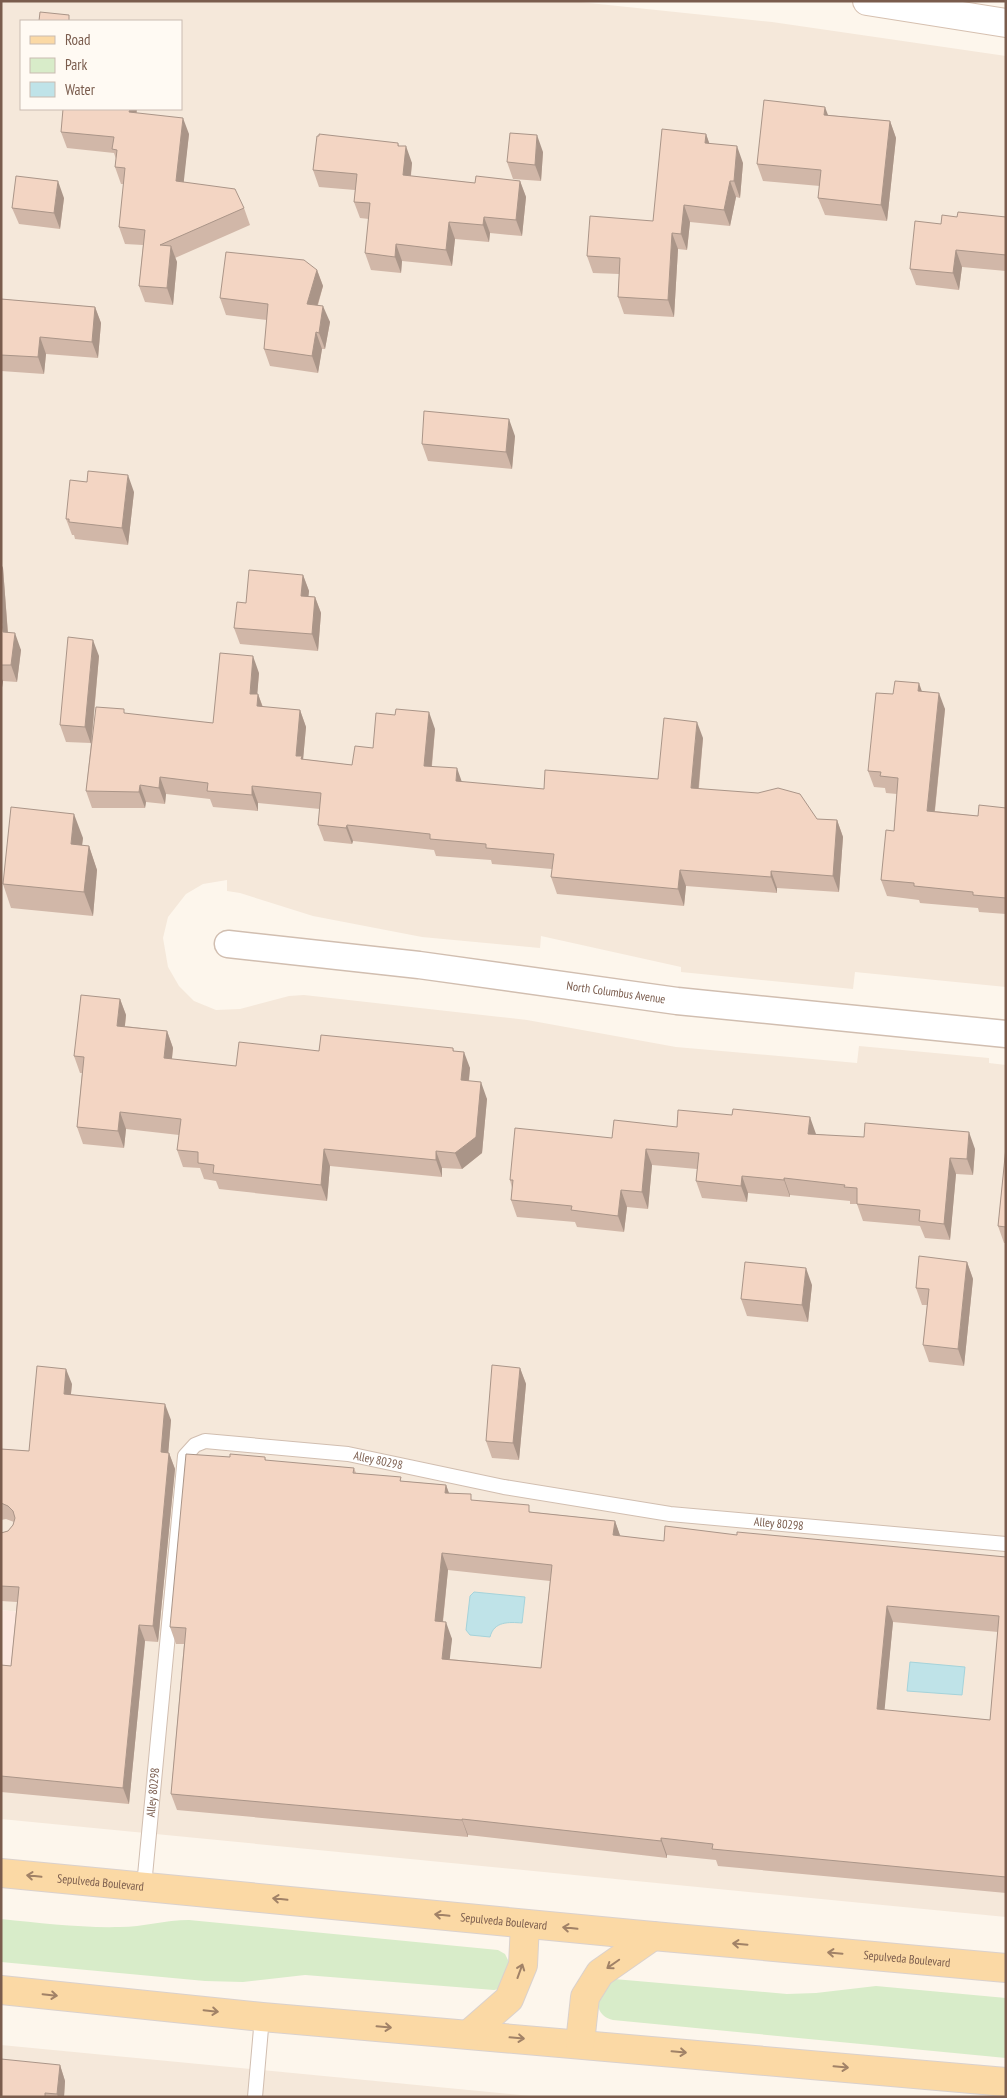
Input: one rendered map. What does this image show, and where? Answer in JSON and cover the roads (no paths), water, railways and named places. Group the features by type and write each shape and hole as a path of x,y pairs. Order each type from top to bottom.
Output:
{"main road":[{"name":"Sepulveda Boulevard","path":"1,1873 1006,1968"},
{"path":"469,2034 509,1998 523,1965 525,1924"},
{"path":"580,2043 585,1996 600,1973 653,1936"},
{"path":"1,1990 262,2017 580,2043 1006,2082"}],"street":[{"path":"867,1 1006,23"},
{"name":"North Columbus Avenue","path":"228,944 418,965 677,1001 1006,1034"}],"lane":[{"name":"Alley 80298","path":"144,1886 185,1456 195,1445 205,1441 348,1454 504,1487 670,1514 1006,1544"},
{"path":"256,2097 262,2017"}],"water":[{"path":"474,1592 525,1597 522,1623 498,1625 490,1637 470,1635 466,1630 470,1596"},
{"path":"910,1662 965,1667 962,1695 907,1691"}]}
